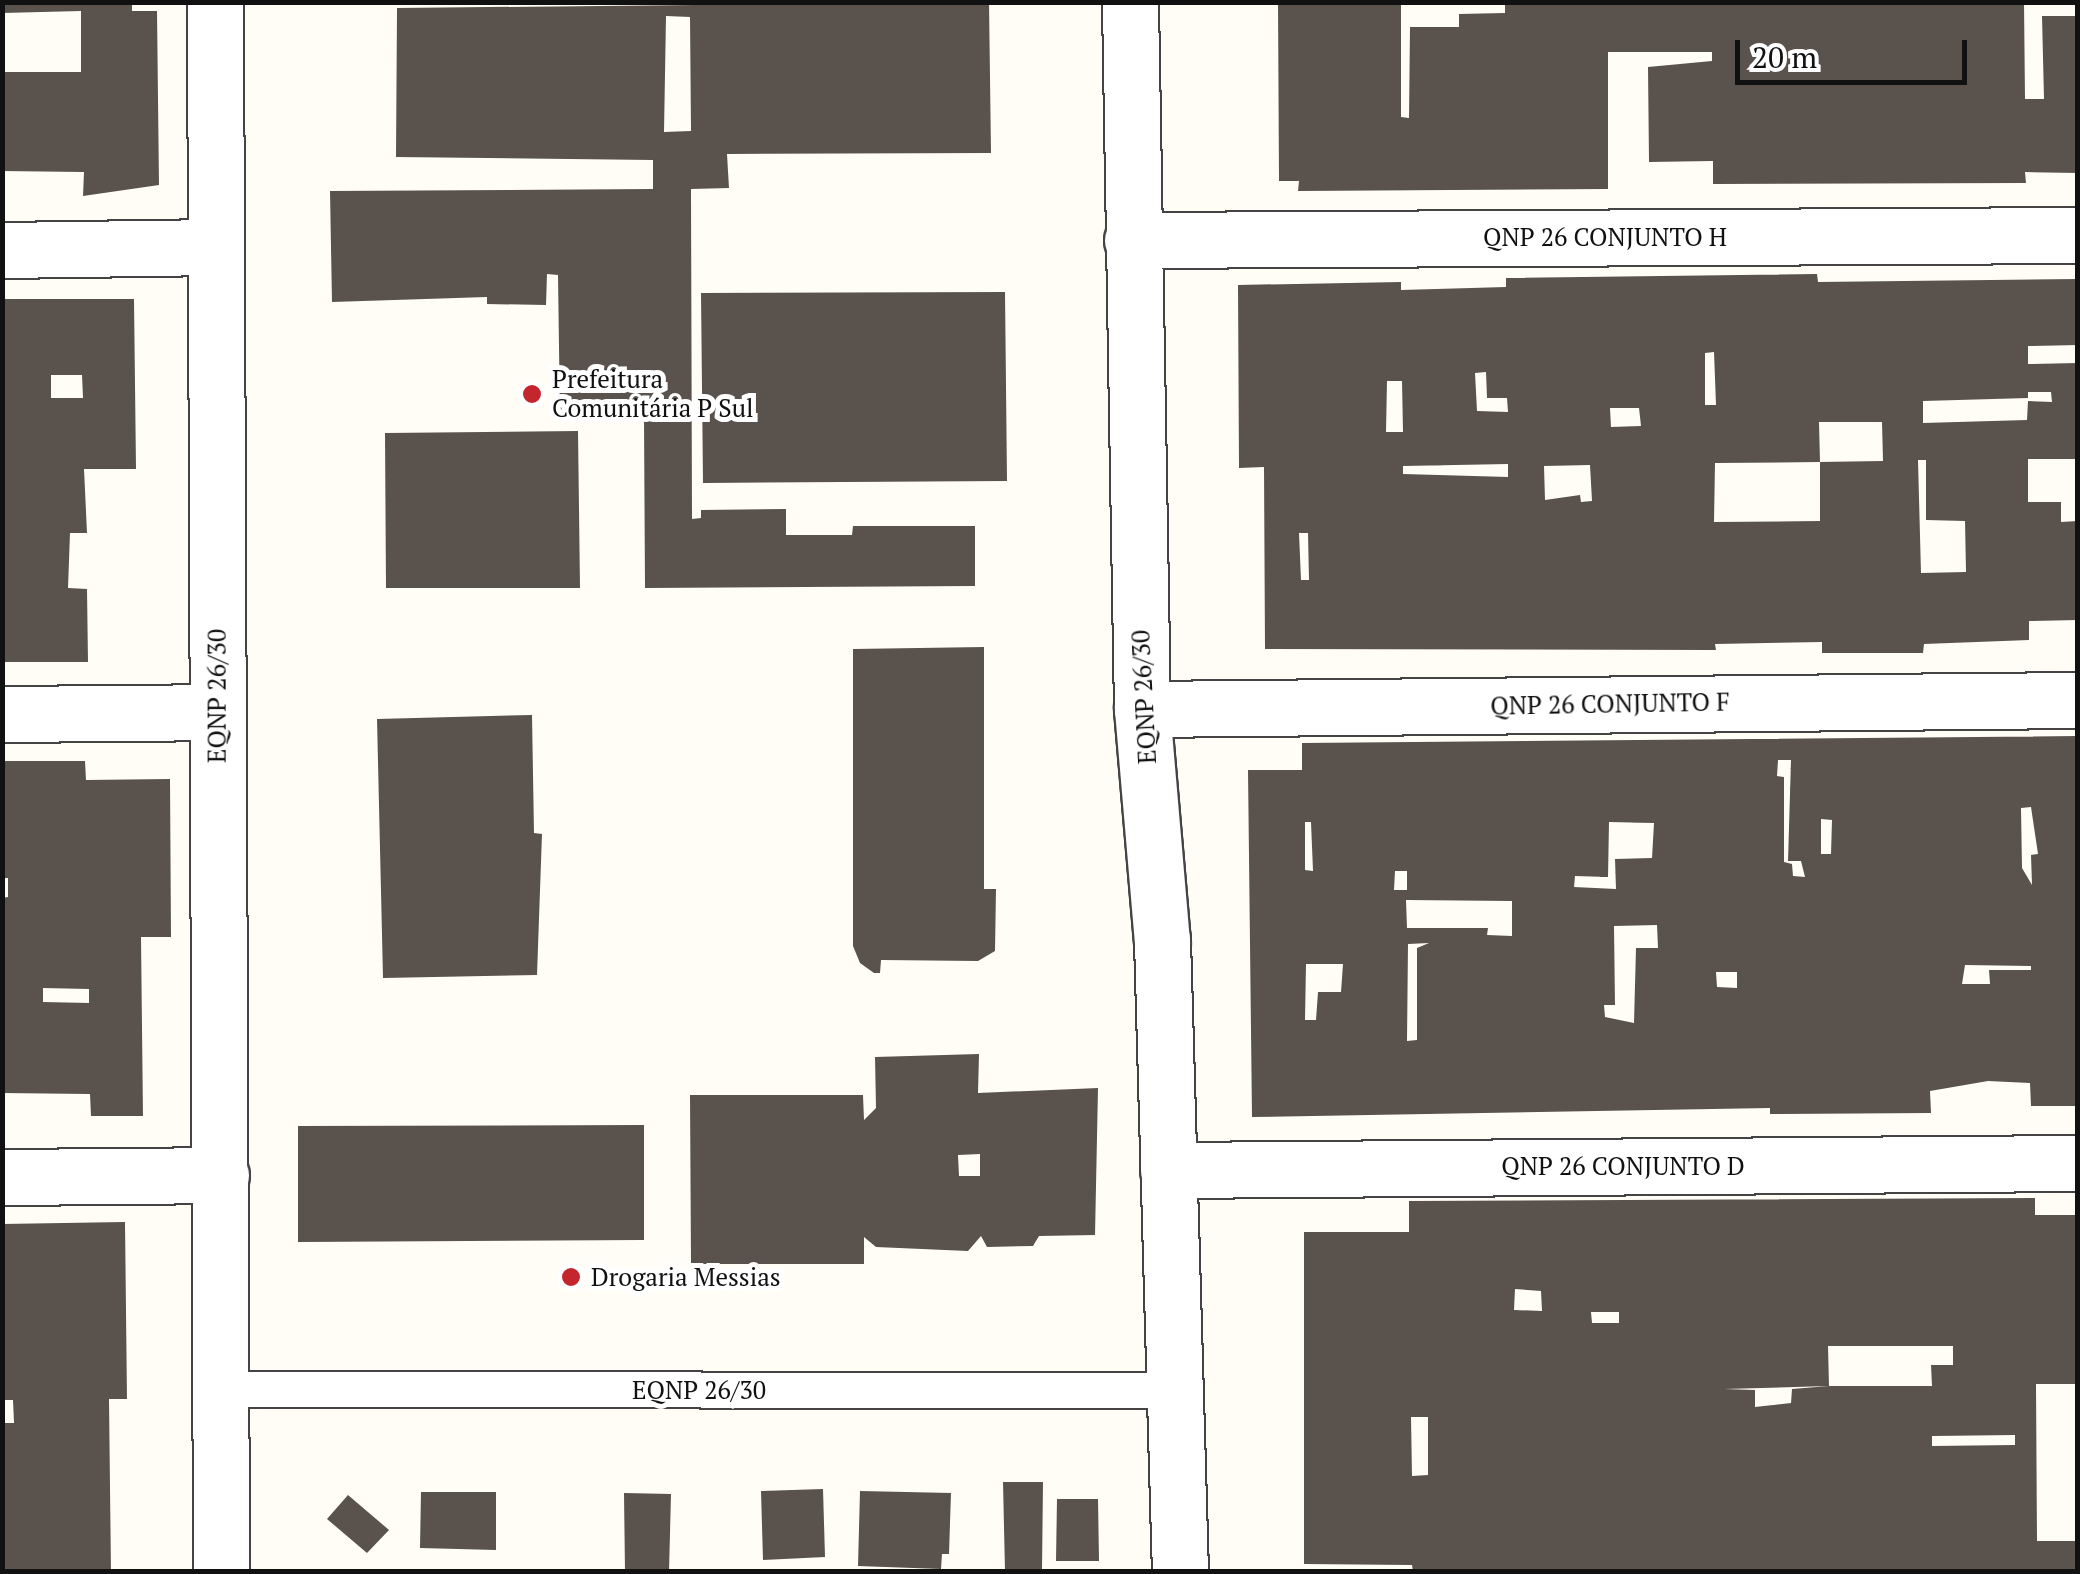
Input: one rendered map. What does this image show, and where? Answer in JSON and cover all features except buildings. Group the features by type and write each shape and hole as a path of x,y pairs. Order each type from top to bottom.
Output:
{"street":[{"name":"EQNP 26/30","path":"215,2 221,1572"},
{"name":"EQNP 26/30","path":"1130,2 1142,708 1162,940 1180,1572"},
{"name":"QNP 26 CONJUNTO H","path":"1132,240 2078,235"},
{"path":"2,250 215,248"},
{"name":"QNP 26 CONJUNTO F","path":"1142,708 2078,700"},
{"path":"2,714 217,712"},
{"name":"QNP 26 CONJUNTO D","path":"1168,1170 2078,1163"},
{"path":"2,1177 221,1176"}],"lane":[{"name":"EQNP 26/30","path":"222,1389 1176,1390"}],"place":[{"name":"Prefeitura Comunitária P Sul","path":"532,394"},
{"name":"Drogaria Messias","path":"571,1277"}]}
